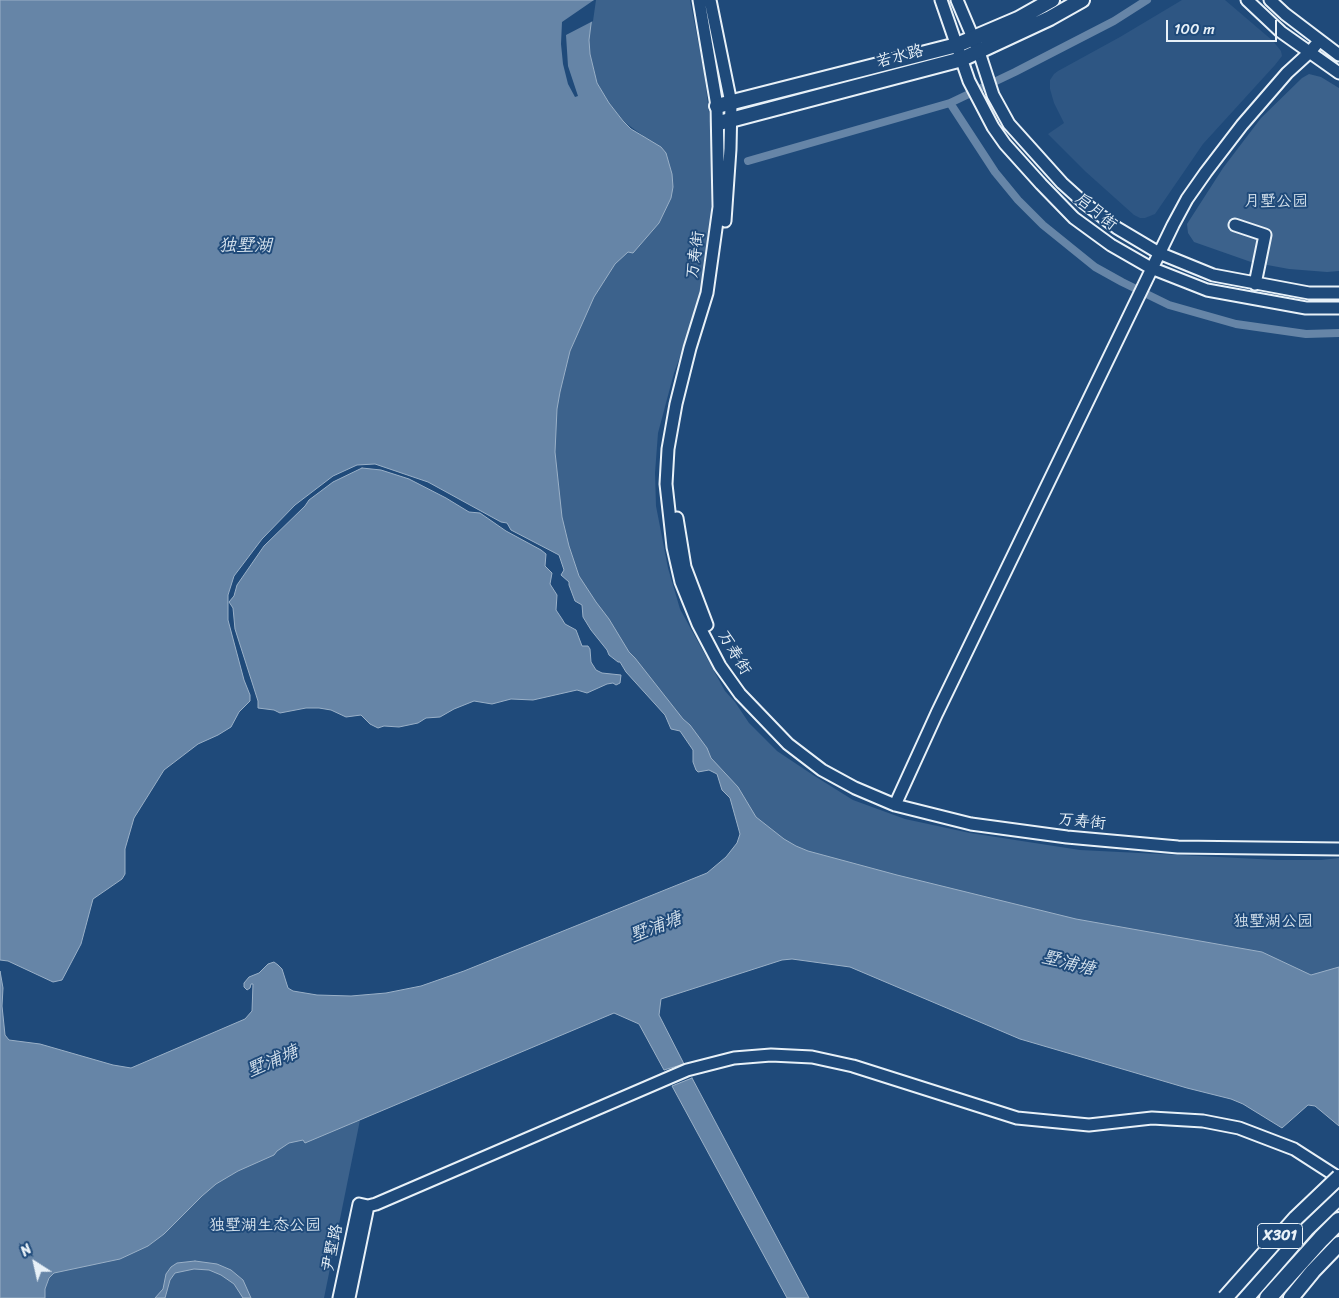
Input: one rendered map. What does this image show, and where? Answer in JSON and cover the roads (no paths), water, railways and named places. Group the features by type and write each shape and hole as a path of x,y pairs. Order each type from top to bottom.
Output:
{"highway":[{"path":"1245,1298 1306,1228 1339,1196"},
{"path":"1268,1298 1339,1221"}],"main road":[{"name":"若水路","path":"724,104 957,45 1018,19 1052,0"},
{"name":"若水路","path":"725,121 962,59 1050,18 1082,0"},
{"name":"X301","path":"1225,1298 1296,1218 1339,1178"},
{"name":"X301","path":"1292,1298 1313,1271 1339,1244"}],"street":[{"name":"万寿街","path":"699,0 724,104"},
{"name":"万寿街","path":"710,0 724,104 725,150 723,182 727,202 722,246 712,292 682,406 675,447 673,476 674,502 685,567 703,618 727,664 754,700 793,739 821,761 896,801 970,824 1067,837 1178,847 1339,849"},
{"name":"启月街","path":"941,0 969,81 1005,144 1040,184 1074,218 1111,245 1151,268 1207,290 1306,308 1339,308"},
{"name":"启月街","path":"957,0 979,52 984,73 993,95 1009,124 1062,183 1082,202 1117,228 1159,253 1214,275 1309,293 1339,293"},
{"path":"1247,0 1282,32 1339,73"},
{"path":"1270,0 1319,41 1339,55"},
{"path":"896,801 1151,268 1187,199 1221,151 1258,105 1286,73 1310,52 1319,41"},
{"path":"1235,225 1265,235 1255,284"},
{"name":"万寿街","path":"896,801 977,818 1029,826 1235,843 1339,844"},
{"path":"364,1205 687,1070 734,1058 771,1055 812,1057 854,1066 1016,1118 1089,1125 1152,1118 1203,1121 1239,1128 1294,1148 1339,1178"},
{"name":"尹墅路","path":"339,1298 364,1205"},
{"name":"尹墅路","path":"349,1298 364,1205"}],"water":[{"name":"独墅湖","path":"0,0 594,0 589,40 590,54 597,83 623,121 631,129 661,147 666,153 672,174 673,187 671,198 659,223 633,253 628,252 615,264 594,297 570,351 557,409 555,452 562,517 569,546 579,576 629,652 683,719 690,725 707,748 711,758 738,787 756,817 796,846 897,875 1076,919 1262,952 1311,975 1339,967 1339,1126 1315,1106 1308,1105 1282,1128 1243,1104 1231,1099 1020,1039 850,967 792,959 782,960 661,999 659,1015 684,1064 664,1070 639,1024 614,1013 305,1143 303,1140 289,1143 274,1155 238,1171 216,1184 164,1234 148,1246 120,1259 54,1273 49,1278 45,1289 45,1298 0,1298 0,971 3,988 2,1006 5,1035 9,1040 40,1044 113,1065 131,1068 245,1019 252,1011 253,984 247,990 244,987 244,983 249,977 259,973 268,964 274,962 282,969 288,988 293,991 317,995 351,996 386,993 421,986 464,971 707,873 726,857 737,843 740,834 730,798 722,790 717,774 709,770 698,772 696,770 693,762 693,750 680,731 671,729 665,715 626,672 620,662 609,655 591,630 583,617 582,605 575,601 569,582 561,575 564,570 559,555 511,530 507,523 501,522 428,482 375,464 357,465 333,476 295,505 262,539 234,576 228,595 228,620 244,680 250,695 250,701 239,712 231,727 198,744 164,770 134,818 125,849 125,874 122,879 93,899 81,944 62,980 53,982 8,961 0,960"},
{"path":"362,468 381,470 409,479 469,512 480,513 506,531 546,554 545,566 552,573 550,584 557,595 556,610 565,624 576,630 582,646 588,646 590,649 591,662 596,670 602,673 621,675 620,683 616,685 613,683 607,684 587,693 577,690 533,700 511,699 492,704 474,701 440,717 426,718 418,723 399,727 384,726 378,728 370,724 361,715 346,717 331,710 319,708 306,708 280,713 274,710 258,708 258,701 235,629 233,608 229,602 234,596 237,585 264,546 309,500 333,482"},
{"path":"692,1078 809,1298 787,1298 672,1086"},
{"path":"195,1261 217,1264 231,1270 243,1280 251,1298 243,1298 234,1284 221,1275 209,1270 194,1269 175,1273 170,1280 165,1298 155,1298 163,1289 166,1274 171,1267 177,1263"}],"waterway":[{"path":"748,161 950,103 1114,21 1147,0"},
{"path":"950,103 995,172 1018,200 1043,225 1095,267 1169,305 1236,324 1306,334 1339,333"}],"park label":[{"name":"月墅公园","path":"1276,202"},
{"name":"独墅湖公园","path":"1273,922"},
{"name":"独墅湖生态公园","path":"265,1226"}],"water label":[{"name":"墅浦塘","path":"656,928"},
{"name":"墅浦塘","path":"1068,964"},
{"name":"墅浦塘","path":"273,1062"}]}
